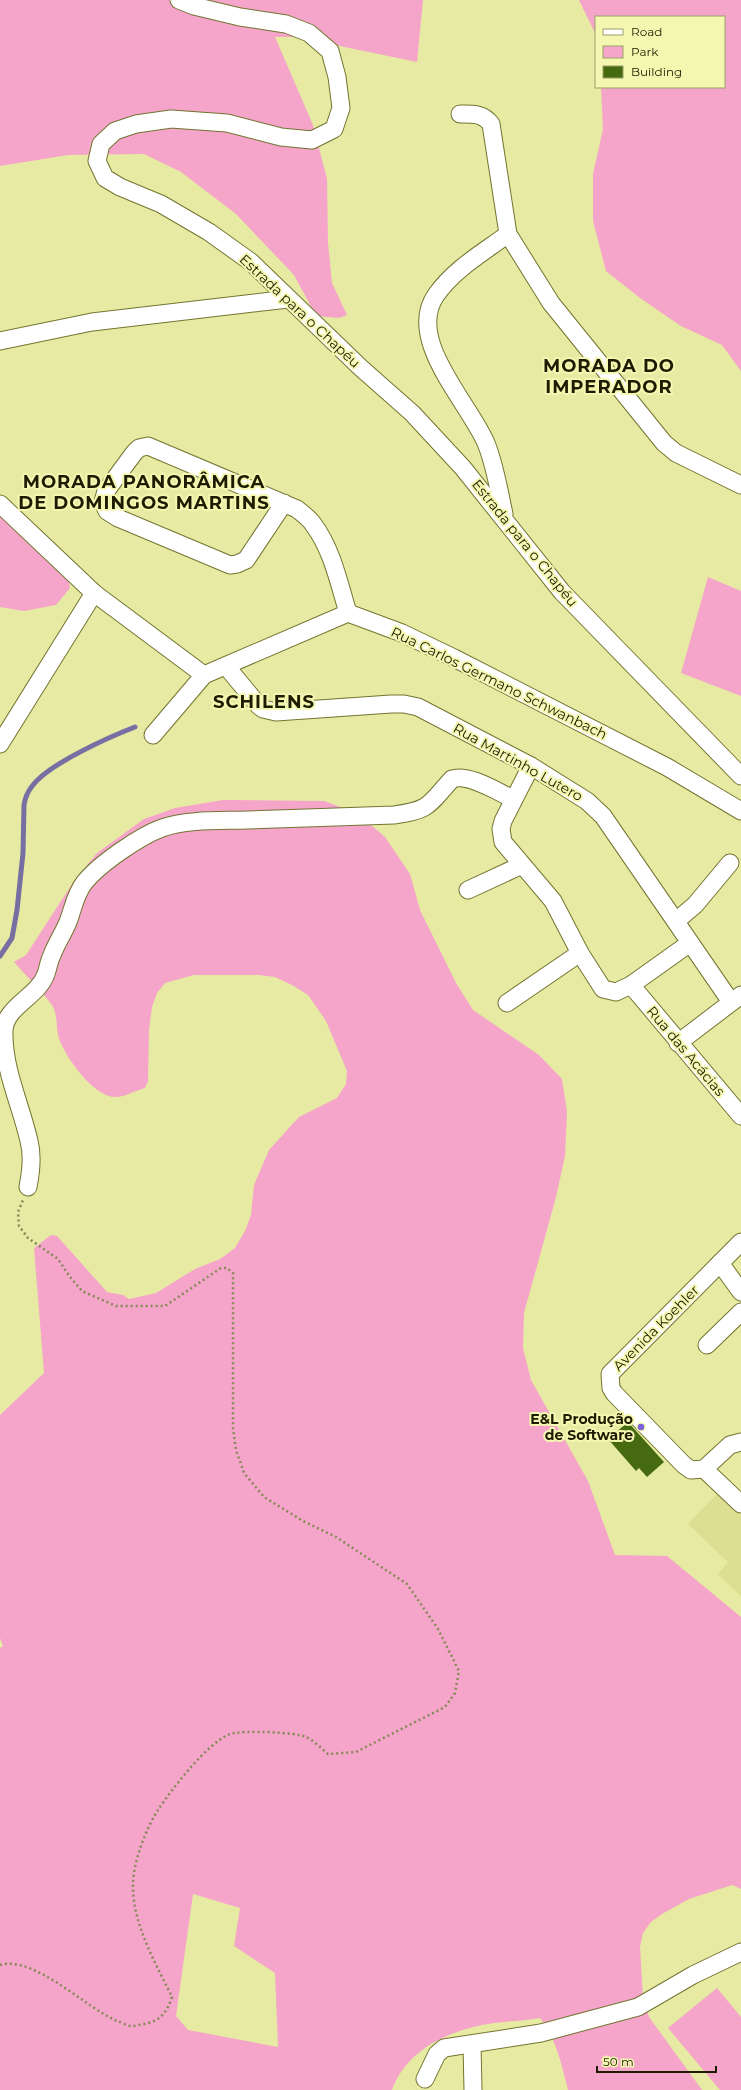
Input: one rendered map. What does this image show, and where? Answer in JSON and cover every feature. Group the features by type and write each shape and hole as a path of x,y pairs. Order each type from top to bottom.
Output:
{"street":[{"name":"Estrada para o Chapéu","path":"179,0 194,6 240,17 286,24 309,33 330,52 337,77 341,108 334,129 312,140 281,136 227,122 171,119 136,124 115,131 101,144 97,161 105,178 120,187 162,204 208,232 251,262 361,368 412,413 463,468 505,518 562,592 741,776"},
{"path":"460,114 477,114 487,118 491,124 508,234 551,303 658,437 676,453 741,485"},
{"path":"505,518 486,444 472,415 450,383 428,338 428,317 435,296 455,274 508,234"},
{"path":"0,340 92,322 288,299"},
{"path":"153,736 204,675 348,613 332,560 313,523 298,509 284,503 148,446 139,448 134,453 106,492 103,502 107,511 118,518 230,565 246,560 284,503"},
{"path":"0,504 94,593 204,675"},
{"path":"0,744 94,593"},
{"name":"Rua Carlos Germano Schwanbach","path":"348,613 402,633 454,658 667,767 741,812"},
{"name":"Rua Martinho Lutero","path":"226,666 259,706 268,711 276,712 374,704 404,704 438,716 531,766 597,809 690,942 736,999"},
{"path":"531,766 503,821 501,836 508,850 553,900 580,953 603,989 616,992 631,985 690,942"},
{"path":"28,1187 32,1170 30,1142 17,1103 8,1059 4,1031 6,1021 14,1009 42,983 52,955 68,922 75,900 84,884 97,869 141,838 163,828 183,824 232,820 394,815 413,813 425,808 452,779 457,777 472,780 513,799"},
{"path":"676,921 695,905 730,862"},
{"path":"468,890 522,865"},
{"path":"507,1003 580,953"},
{"name":"Rua das Acácias","path":"631,985 678,1043 741,1116"},
{"path":"678,1043 736,999"},
{"name":"Avenida Koehler","path":"704,1469 698,1471 692,1470 673,1453 614,1393 611,1388 610,1374 741,1242"},
{"path":"720,1263 741,1292"},
{"path":"707,1345 741,1312"},
{"path":"741,1442 730,1445 704,1469 741,1504"},
{"path":"425,2079 437,2054 444,2048 541,2033 638,2007 693,1975 741,1952"},
{"path":"472,2044 473,2090"}],"path":[{"path":"0,1966 6,1964 30,1969 58,1983 104,2016 130,2026 153,2023 167,2011 172,1997 135,1914 133,1885 134,1864 157,1811 203,1752 231,1734 282,1733 306,1737 328,1754 356,1752 445,1706 455,1692 459,1671 438,1629 406,1584 336,1537 303,1521 264,1497 244,1473 236,1450 233,1428 233,1273 228,1268 222,1268 166,1306 116,1306 82,1291 58,1259 28,1238 19,1226 18,1212 28,1187"}],"shaded area":[{"path":"718,1493 741,1515 741,1596 718,1574 728,1562 688,1524"}],"green space":[{"path":"0,0 423,0 417,62 296,37 275,37 313,125 327,179 328,243 332,283 347,315 339,318 316,316 294,275 236,214 181,172 144,154 68,155 0,166"},
{"path":"579,0 741,0 741,371 722,345 681,326 640,298 606,271 593,221 593,174 603,129 601,88 725,88 725,16 595,16 595,33"},
{"path":"0,503 64,554 70,588 56,605 24,611 0,607"},
{"path":"708,577 741,591 741,696 681,673"},
{"path":"223,800 324,801 357,813 385,837 410,874 420,910 456,983 473,1010 539,1055 562,1079 567,1112 565,1156 556,1197 524,1313 523,1348 531,1380 588,1481 615,1555 667,1556 741,1617 741,1889 732,1885 689,1899 662,1914 651,1922 643,1933 640,1947 643,1997 649,2017 702,2090 568,2090 561,2062 554,2043 546,2026 540,2018 478,2026 447,2036 420,2052 408,2063 399,2075 392,2090 0,2090 0,1648 3,1646 0,1638 0,1415 44,1373 34,1248 51,1235 57,1236 107,1292 123,1295 129,1299 156,1293 195,1269 220,1259 235,1248 245,1231 251,1215 254,1185 269,1150 299,1117 337,1098 346,1084 347,1071 326,1021 308,995 275,977 259,975 194,975 165,983 157,993 152,1007 149,1030 148,1081 145,1088 117,1097 105,1094 97,1090 81,1075 68,1057 59,1037 56,1014 52,1005 14,962 26,955 74,881 97,853 144,819 175,808","holes":["193,1894 240,1908 234,1946 275,1973 278,2047 188,2030 176,2016"]},
{"path":"717,1988 741,2017 741,2090 720,2090 668,2028"}],"building":[{"path":"628,1422 664,1462 647,1477 639,1468 636,1471 608,1439"}],"waterway":[{"path":"0,956 12,938 17,910 23,853 24,805 30,790 41,777 65,760 110,737 135,727"}],"place":[{"name":"E&L Produção de Software","path":"641,1427"}],"district":[{"name":"MORADA DO IMPERADOR","path":"609,376"},
{"name":"MORADA PANORÂMICA DE DOMINGOS MARTINS","path":"144,492"},
{"name":"SCHILENS","path":"264,702"}]}
